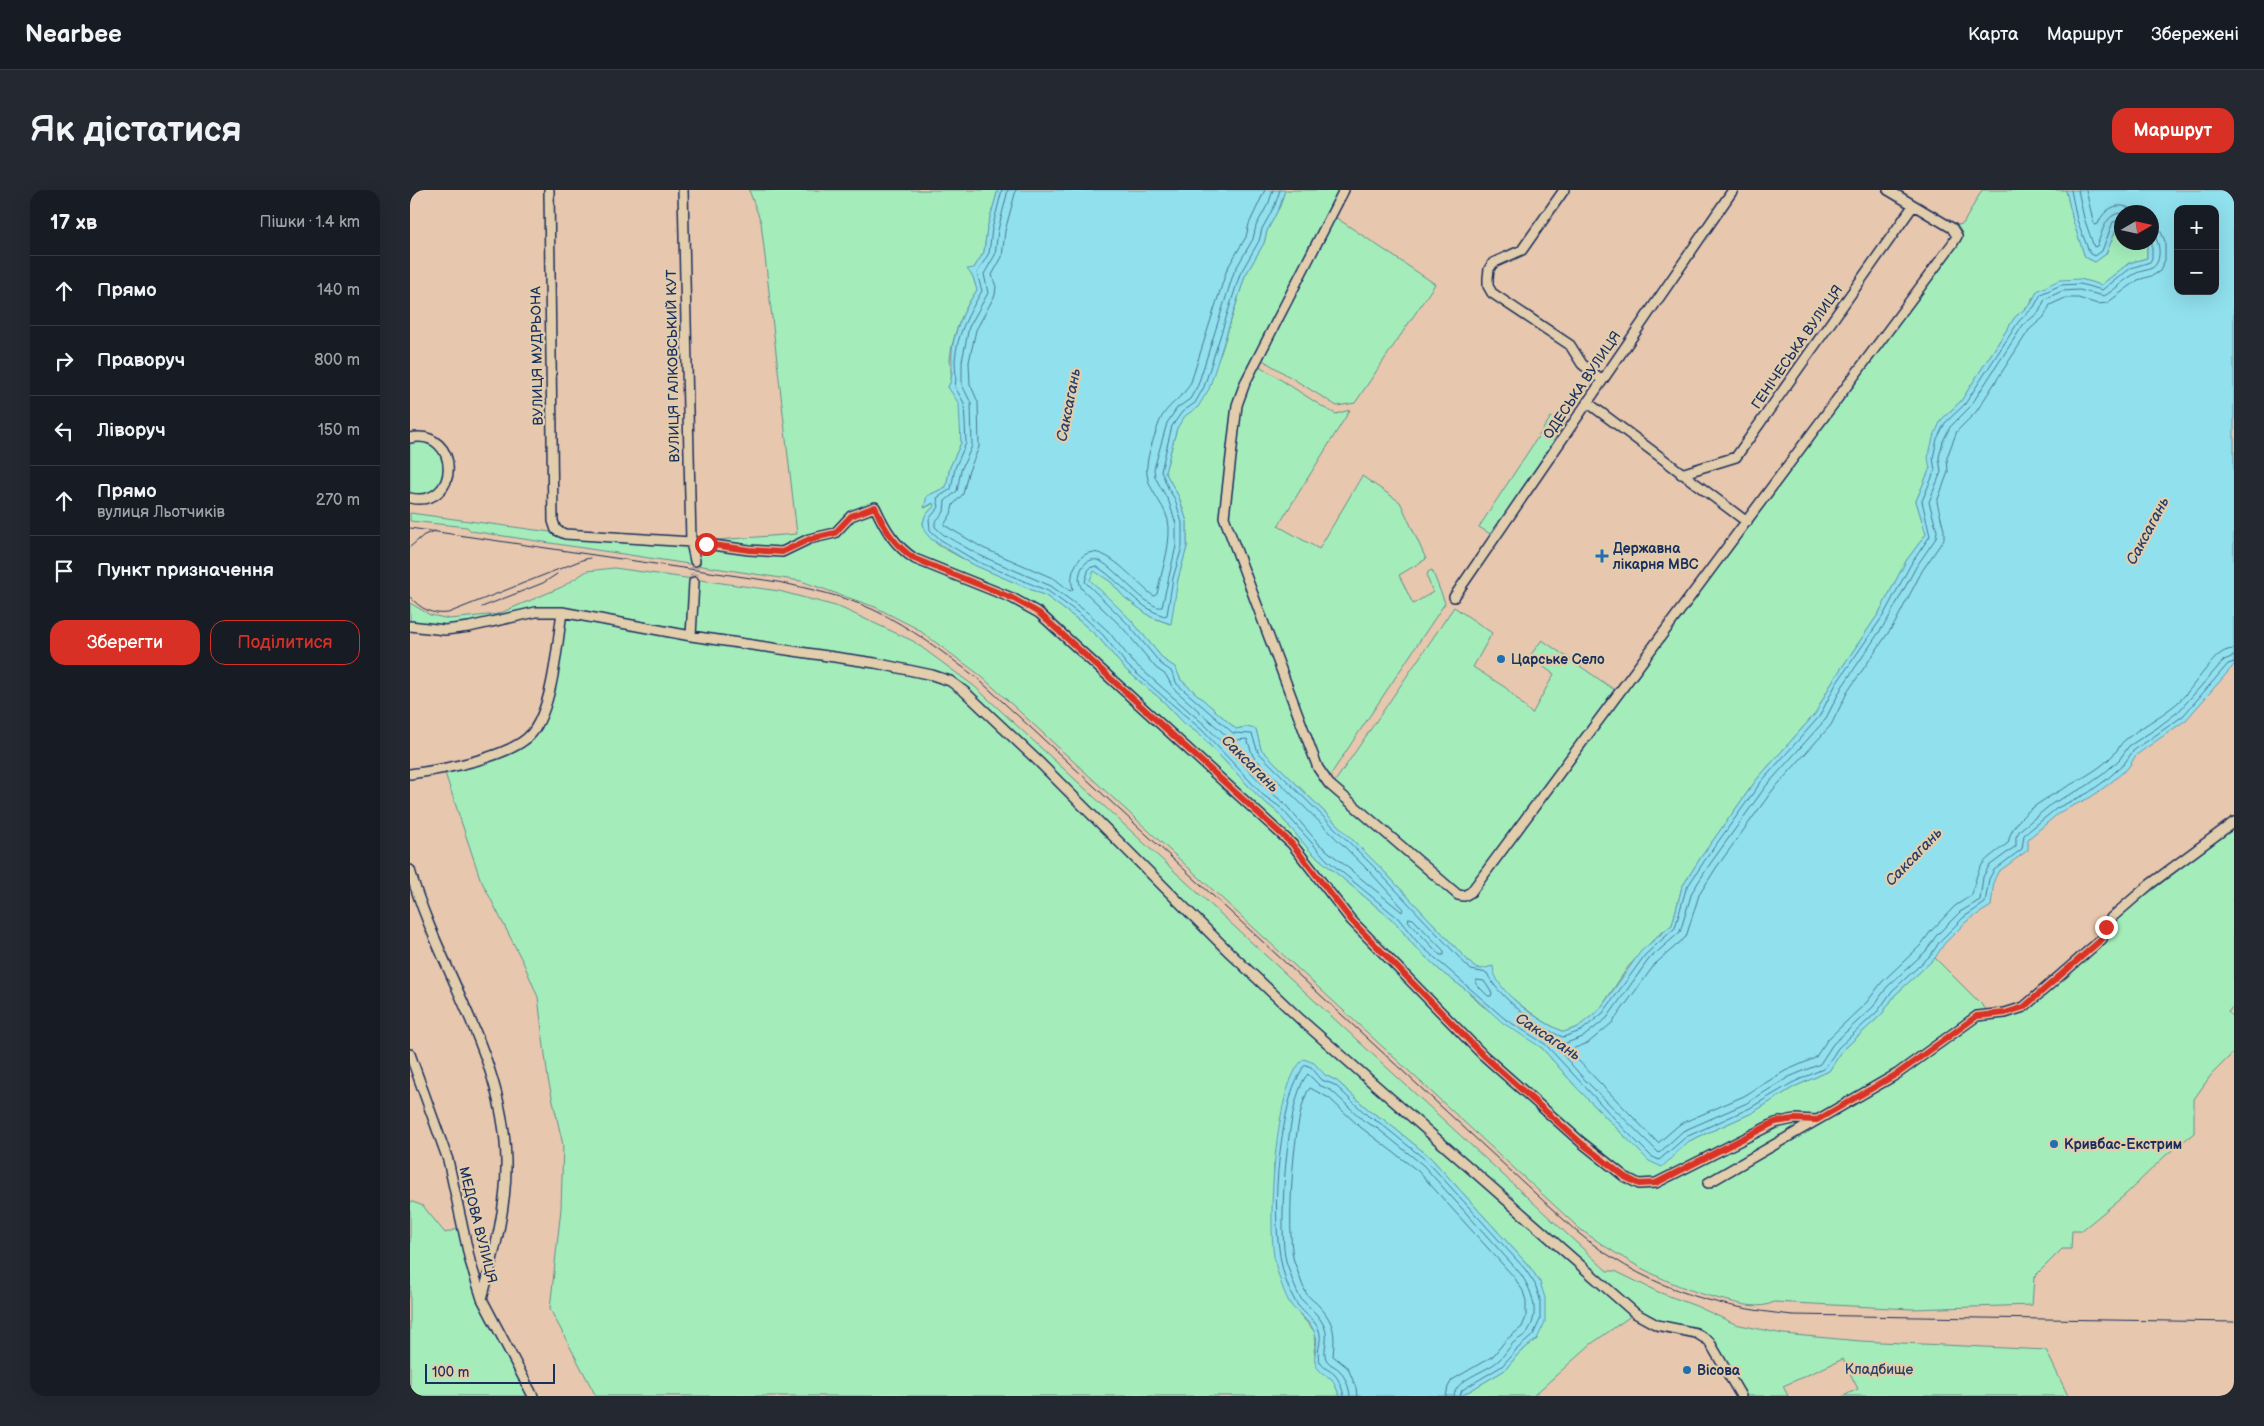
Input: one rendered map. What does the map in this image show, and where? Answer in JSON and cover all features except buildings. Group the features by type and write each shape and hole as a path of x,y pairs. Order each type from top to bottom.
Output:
{"street":[{"name":"ВУЛИЦЯ МУДРЬОНА","path":"548,190 553,521 556,530 565,534 691,542"},
{"name":"ВУЛИЦЯ ГАЛКОВСЬКИЙ КУТ","path":"683,190 691,542 695,561"},
{"path":"1344,190 1242,390 1237,404 1224,517 1318,768 1329,784 1458,895 1464,896 1470,892 1953,243 1956,236 1952,228 1888,190"},
{"path":"1564,190 1522,250 1493,263 1489,269 1488,286 1492,293 1570,344 1582,364 1602,380"},
{"name":"ОДЕСЬКА ВУЛИЦЯ","path":"1454,597 1733,190"},
{"name":"ГЕНІЧЕСЬКА ВУЛИЦЯ","path":"1681,474 1736,458 1913,206"},
{"path":"1587,402 1747,522"},
{"path":"410,498 423,499 436,493 445,483 449,468 446,455 437,444 425,438 411,436"},
{"path":"691,542 749,550 782,552 810,539 835,533 851,516 875,507 892,540 907,554 915,559 1012,598 1039,613 1292,844 1351,920 1483,1055 1580,1142 1625,1177 1639,1184 1656,1183 1775,1122 1794,1119 1817,1120"},
{"path":"691,636 694,582"},
{"path":"410,626 445,630 469,628 536,612 562,612 691,636 875,663 932,675 950,681 965,692 1039,762 1300,1019 1635,1313 1657,1325 1696,1333 1709,1342 1741,1396"},
{"path":"410,774 444,770 484,757 522,743 532,733 543,714 562,612"},
{"path":"1708,1183 1897,1074 1977,1016 2005,1013 2024,1007 2102,939 2111,918 2150,885 2234,822"},
{"path":"410,870 427,923 473,1026 499,1106 504,1133 506,1160 505,1189 495,1252 482,1298"},
{"name":"МЕДОВА ВУЛИЦЯ","path":"410,1054 448,1160 468,1252 482,1298 533,1396"}],"green space":[{"path":"749,190 998,190 987,228 984,252 974,268 973,277 977,290 959,323 951,351 951,377 948,387 960,404 961,443 950,467 946,487 927,496 925,508 934,503 934,506 925,516 923,523 925,532 938,545 974,565 1046,596 1081,622 1099,638 1125,669 1163,701 1184,723 1199,734 1260,798 1276,811 1311,852 1395,922 1415,947 1443,973 1465,989 1480,1004 1542,1048 1577,1088 1649,1161 1677,1151 1689,1141 1752,1113 1794,1087 1829,1071 1842,1051 1882,1014 1895,995 1935,958 1995,1018 2008,1018 2026,1010 2105,943 2115,919 2234,827 2234,1005 2228,1012 2234,1019 2234,1052 2211,1075 2194,1099 2194,1133 2166,1155 2126,1194 2081,1231 2072,1231 2071,1249 2062,1249 2034,1277 2032,1305 1912,1309 1774,1302 1752,1306 1708,1296 1669,1282 1651,1273 1580,1229 980,675 916,628 875,607 801,581 471,531 467,527 410,521 410,513 565,534 691,542 797,534 761,222"},
{"path":"1285,190 1341,190 1242,382 1220,518 1315,769 1464,899 1751,524 1957,245 1960,230 1957,225 1963,224 1982,190 2066,190 2073,221 2085,257 2095,262 2106,254 2114,234 2114,250 2147,250 2147,258 2129,263 2101,285 2080,279 2032,298 2031,304 2015,317 1961,401 1941,420 1930,468 1916,501 1926,534 1906,561 1879,613 1832,682 1815,714 1757,779 1701,857 1682,887 1672,925 1656,937 1628,967 1600,1009 1578,1027 1564,1032 1534,1015 1506,993 1491,975 1474,967 1379,866 1261,749 1256,729 1246,727 1236,729 1181,680 1175,667 1164,660 1131,620 1089,580 1094,570 1111,582 1124,597 1151,617 1170,624 1178,579 1187,547 1187,522 1179,497 1165,472 1177,428 1185,415 1198,407 1221,353 1245,276 1264,243 1267,231 1280,206"},
{"path":"1335,217 1435,284 1355,403 1337,406 1261,359"},
{"path":"1258,365 1336,414 1350,410 1278,526 1319,549 1362,476 1400,502 1426,559 1399,575 1413,604 1433,592 1427,577 1428,572 1432,570 1445,603 1329,777 1323,769 1227,518 1240,405"},
{"path":"1551,417 1564,425 1492,535 1479,527"},
{"path":"410,439 436,445 448,468 436,492 410,497"},
{"name":"Кладбище","path":"614,568 779,591 839,607 913,641 974,686 1607,1271 1615,1271 1658,1292 1696,1306 1735,1324 1783,1334 1860,1341 2046,1350 2068,1396 1843,1396 1858,1389 1843,1359 1783,1386 1788,1396 1741,1396 1709,1341 1635,1313 1591,1344 1533,1396 1461,1396 1505,1370 1519,1353 1537,1339 1540,1282 1529,1266 1430,1157 1383,1119 1371,1112 1337,1081 1325,1075 1274,1164 1273,1216 1291,1304 1314,1331 1316,1341 1314,1351 1322,1374 1332,1378 1340,1396 596,1396 550,1309 561,1209 563,1145 548,1079 538,997 524,964 480,878 444,770 522,743 543,714 562,612 469,627 410,626 410,603 430,615 450,619 498,614 562,587 587,571"},
{"path":"1454,607 1492,633 1473,667 1506,688 1532,714 1554,674 1529,657 1542,640 1616,691 1464,893 1458,892 1334,783"},
{"path":"410,1201 423,1206 445,1233 460,1228 467,1262 529,1396 410,1396"}],"water":[{"name":"Саксагань","path":"998,190 1285,190 1280,206 1267,231 1264,243 1245,276 1209,389 1198,407 1185,416 1177,428 1165,472 1179,497 1187,522 1187,547 1178,579 1171,624 1151,617 1124,597 1111,582 1094,571 1090,580 1131,620 1164,660 1175,667 1181,680 1236,729 1246,727 1256,729 1261,749 1379,866 1474,967 1481,969 1493,966 1495,976 1510,996 1544,1022 1564,1032 1578,1027 1600,1009 1641,951 1672,925 1682,887 1701,857 1757,779 1815,714 1832,682 1879,613 1906,561 1926,534 1916,501 1930,468 1928,458 1933,438 1941,420 1961,401 2015,317 2031,304 2037,291 2059,280 2080,279 2101,285 2129,263 2147,258 2147,250 2159,250 2159,205 2114,205 2114,235 2106,254 2095,262 2085,257 2073,221 2066,190 2234,190 2234,665 2186,720 2136,755 2128,768 2109,784 2091,797 2060,812 2028,839 2028,850 1998,872 1994,880 1991,906 1967,921 1944,944 1935,958 1895,995 1882,1014 1842,1051 1829,1071 1794,1087 1752,1113 1689,1141 1662,1167 1649,1161 1577,1088 1542,1048 1503,1023 1465,989 1443,973 1415,947 1395,922 1311,852 1276,811 1260,798 1199,734 1184,723 1163,701 1125,669 1099,638 1081,622 1046,596 974,565 931,539 925,532 923,523 925,516 934,506 933,503 924,508 927,496 946,487 950,467 961,443 959,404 948,387 952,372 952,349 959,323 977,290 973,277 967,269 974,268 984,252 987,228"},
{"path":"1304,1059 1314,1063 1325,1075 1337,1081 1371,1112 1383,1119 1430,1157 1529,1266 1540,1282 1545,1298 1545,1322 1537,1339 1519,1353 1505,1370 1461,1396 1340,1396 1332,1379 1322,1373 1317,1367 1315,1356 1317,1344 1314,1331 1291,1305 1286,1296 1276,1266 1273,1244 1273,1188 1280,1124 1286,1095 1294,1073"}],"tunnel":[{"path":"694,582 695,561"}],"tram line":[{"path":"410,528 778,582 827,593 851,601 874,610 901,625 927,641 977,678 1576,1231 1601,1250 1651,1279 1705,1299 1733,1306 1793,1315 2234,1322"},
{"path":"410,547 424,535 435,531"},
{"path":"410,597 427,610 437,613 448,613 590,558"},
{"path":"482,607 543,583 557,574"}],"place":[{"name":"Державна лікарня МВС","path":"1602,556"},
{"name":"Царське Село","path":"1501,659"},
{"name":"Кривбас-Екстрим","path":"2054,1144"},
{"name":"Вісова","path":"1687,1370"}],"route":[{"path":"706,544 729,548 782,552 815,537 828,536 835,533 842,528 851,516 860,511 875,507 892,540 907,554 915,559 1012,598 1039,613 1292,844 1312,867 1351,920 1483,1055 1580,1142 1625,1177 1639,1184 1656,1183 1775,1122 1794,1119 1817,1120 1897,1074 1977,1016 2005,1013 2024,1007 2102,939 2106,927"}]}
